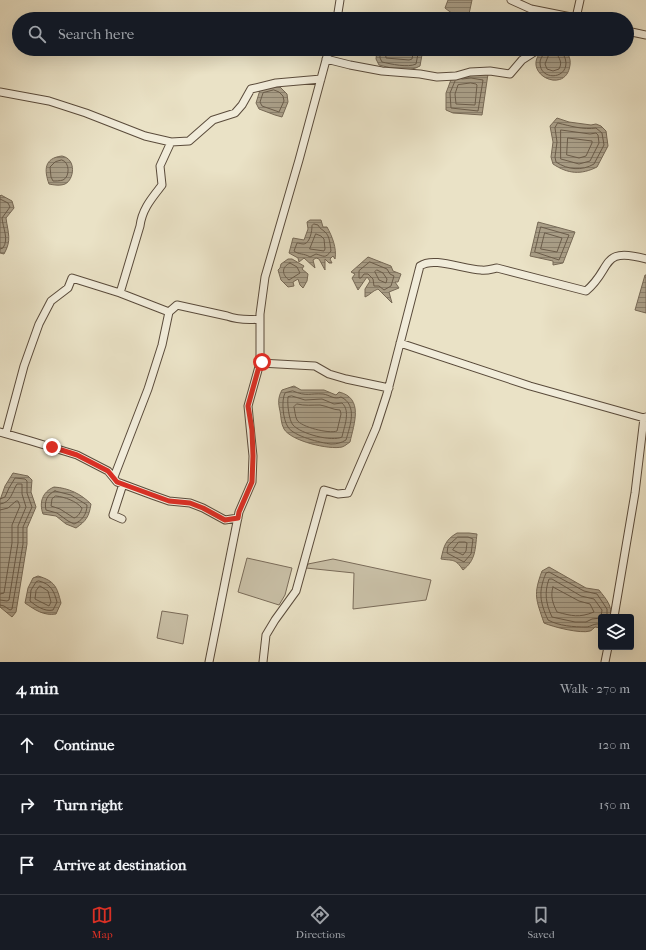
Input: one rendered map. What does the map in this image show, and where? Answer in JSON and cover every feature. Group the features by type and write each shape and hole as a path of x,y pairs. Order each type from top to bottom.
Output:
{"street":[{"path":"338,12 340,0"},
{"path":"511,0 531,9 545,12"},
{"path":"578,12 580,0"},
{"path":"634,32 646,35"},
{"path":"209,662 239,512 252,482 252,430 248,406 260,363 260,319 265,277 327,56"},
{"path":"326,60 382,71 437,77 456,76 470,72 490,71 510,74 522,60 529,56"},
{"path":"0,92 49,101 86,113 145,136 171,142 189,140 213,120 234,112 242,105 251,89 276,83 321,79"},
{"path":"120,293 141,218 147,205 162,185 160,166 171,142"},
{"path":"263,662 266,635 296,591 324,490 338,494 348,493 376,428 389,388 418,270 423,264 432,262 482,271 496,268 586,291 594,285 610,259 622,254 646,259"},
{"path":"169,312 120,293 72,278 68,288 51,301 39,324 3,433 77,455 108,471 117,482 169,501 190,503 225,520 238,518"},
{"path":"114,477 148,389 162,345 169,312 177,305 234,318 246,320 260,319"},
{"path":"400,343 530,386 645,418 634,501 615,614"},
{"path":"260,363 291,363 315,366 329,374 389,388"},
{"path":"122,520 113,515 123,484"},
{"path":"605,662 607,650"}],"shaded area":[{"path":"247,558 292,568 285,595 279,605 238,592"},
{"path":"333,559 431,580 426,600 353,609 354,573 306,568 308,564"},
{"path":"162,611 188,615 183,644 157,638"}],"water":[{"path":"448,0 472,0 469,12 450,12 445,8"},
{"path":"376,56 422,56 420,66 405,70 379,65"},
{"path":"539,56 569,56 570,65 567,74 560,79 553,80 545,78 539,73 536,66"},
{"path":"488,74 482,115 453,113 446,110 446,93 452,77"},
{"path":"274,86 280,87 287,94 288,102 282,117 259,109 256,103 260,90"},
{"path":"557,118 569,122 591,125 596,124 601,126 606,131 608,146 597,167 591,170 575,172 564,170 553,164 551,157 553,142 550,126"},
{"path":"62,156 70,161 72,165 72,174 68,182 63,185 49,184 46,174 47,166 52,159"},
{"path":"1,195 12,201 14,208 6,218 9,240 4,254 0,253"},
{"path":"310,220 321,220 323,227 327,227 334,242 335,259 333,256 330,259 332,263 329,263 325,259 325,270 319,259 316,258 313,260 315,268 304,258 299,262 298,258 289,253 293,238 304,240 308,229 307,222"},
{"path":"538,222 575,232 563,263 553,265 553,261 530,256"},
{"path":"368,257 391,266 393,271 401,274 398,282 395,282 399,288 389,292 392,303 378,289 365,297 365,289 370,281 367,277 358,290 352,278 355,274 351,272"},
{"path":"288,259 292,259 304,266 302,269 308,274 307,281 303,288 298,279 293,282 294,286 288,287 281,280 278,270 281,264"},
{"path":"646,275 646,313 635,310"},
{"path":"294,386 301,390 324,390 336,395 339,392 347,395 352,400 355,406 355,420 350,442 345,446 336,448 320,446 302,441 284,429 279,405 280,395 282,390"},
{"path":"13,473 28,476 32,480 31,492 36,507 27,528 27,544 16,612 12,617 0,607 0,500 5,486"},
{"path":"54,487 74,492 91,504 86,518 76,528 66,524 56,516 43,514 41,506 42,498 50,489"},
{"path":"457,533 477,534 473,558 463,570 456,562 441,559 446,544 450,538"},
{"path":"549,567 586,588 599,590 610,606 611,614 598,614 598,628 595,627 586,632 560,628 544,623 537,602 537,586 542,571"},
{"path":"38,576 52,583 58,593 61,603 56,614 44,613 25,603 28,588 33,578"}],"route":[{"path":"52,447 77,455 108,471 117,482 169,501 190,503 225,520 238,518 239,512 252,482 252,430 248,406 260,363 262,362"}]}
